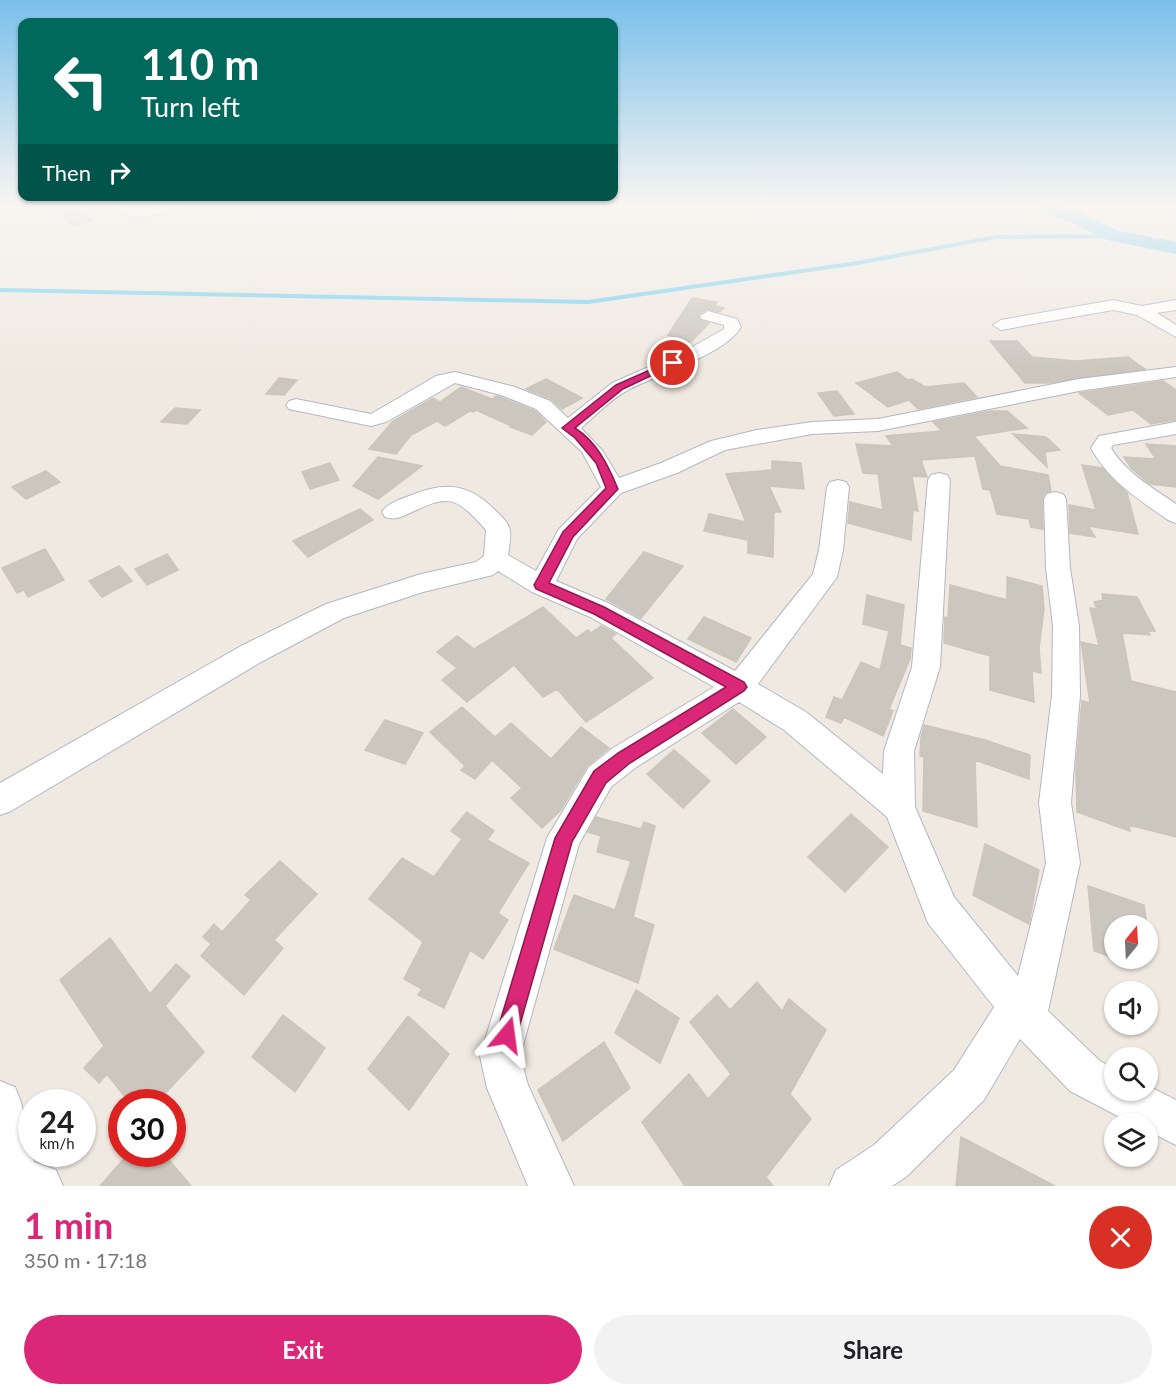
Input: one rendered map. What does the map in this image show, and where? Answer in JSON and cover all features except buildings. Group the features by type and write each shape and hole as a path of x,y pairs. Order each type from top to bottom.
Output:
{"street":[{"path":"1001,325 1113,305 1143,311 1176,332"},
{"path":"1143,311 1176,305"},
{"path":"568,428 619,387 692,354 730,332 733,327 731,322 708,316"},
{"path":"541,585 567,535 613,489 669,468 718,445 812,428 878,425 1079,385 1176,372"},
{"path":"296,405 371,420 379,418 443,380 456,377 508,391 543,405 579,435 601,462 613,489"},
{"path":"1176,428 1106,440 1101,448 1109,462 1128,481 1176,515"},
{"path":"939,480 926,667 899,751 899,807 941,910 1027,1018 1085,1076 1176,1123"},
{"path":"551,1186 508,1088 500,1056 564,838 600,777 624,758 739,687 825,578 831,550 838,487"},
{"path":"0,800 251,654 335,611 421,583 484,569 496,560 498,528 475,502 459,493 431,494 393,512"},
{"path":"1027,1018 1063,863 1055,803 1066,695 1066,626 1058,568 1055,499"},
{"path":"496,560 541,585 599,610 739,687 795,721 899,807"},
{"path":"852,1186 890,1161 969,1085 1011,1016 1027,1018"},
{"path":"0,1101 18,1179"}],"waterway":[{"path":"0,290 588,302 866,261"}],"route":[{"path":"507,1035 564,838 600,777 624,758 739,687 599,610 541,585 567,535 594,505 613,489 601,462 579,435 568,428 619,387 673,363"}]}
